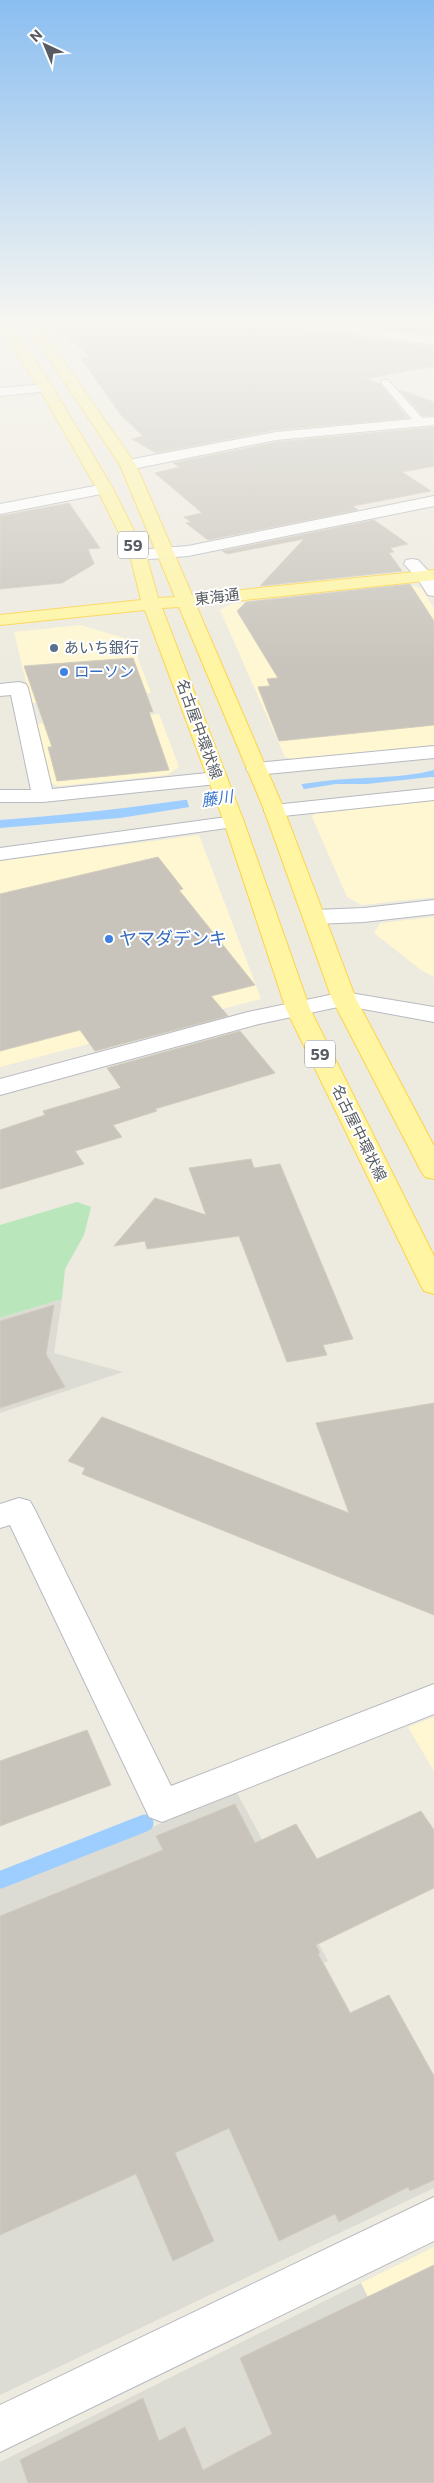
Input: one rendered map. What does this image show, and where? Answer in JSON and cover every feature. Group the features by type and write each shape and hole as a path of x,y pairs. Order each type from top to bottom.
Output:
{"main road":[{"name":"名古屋中環状線","path":"76,439 105,489 138,555 149,597 217,781 233,818 298,1009 434,1284"},
{"name":"59","path":"110,439 128,465 274,809 344,999 434,1171"},
{"name":"東海通","path":"0,605 149,597 426,569"},
{"name":"東海通","path":"0,620 149,597"}],"street":[{"path":"128,465 261,439"},
{"path":"0,509 105,489"},
{"path":"138,555 188,551 434,501"},
{"path":"426,569 434,591"},
{"path":"0,690 19,688 43,796"},
{"path":"258,772 434,752"},
{"path":"0,796 43,796 217,781"},
{"path":"274,809 434,794"},
{"path":"0,854 233,818"},
{"path":"315,917 364,915 434,907"},
{"path":"0,1087 256,1017 344,999 397,1009 426,1012 434,1015"},
{"path":"0,1516 19,1510 162,1806 434,1699"},
{"path":"0,2429 434,2218"}],"shaded area":[{"path":"410,585 421,588 434,608 434,747 296,760 285,757 220,610 231,604"},
{"path":"80,625 131,640 151,693 31,703 14,632"},
{"path":"159,714 179,767 167,775 59,786 47,782 35,724"},
{"path":"434,799 434,897 362,905 347,897 312,817 316,812"},
{"name":"ヤマダデンキ","path":"199,835 261,999 0,1067 0,861"},
{"path":"434,917 434,977 421,970 374,933 380,923"},
{"path":"62,1299 54,1353 123,1372 0,1413 0,1318"},
{"path":"434,1717 434,1771 408,1727"},
{"path":"237,1793 328,1961 324,1963 434,2167 434,2188 0,2395 0,1888"},
{"path":"434,2247 434,2432 361,2283"},
{"path":"361,2283 434,2432 434,2483 0,2483 0,2462"}],"green space":[{"path":"77,1202 91,1207 84,1235 65,1269 62,1299 0,1318 0,1225"}],"water":[{"name":"藤川","path":"434,770 434,777 367,784 336,784 120,818 0,828 0,820 119,809 332,780 391,777"}],"pier":[{"path":"300,781 305,792 190,810 186,797"}],"building":[{"path":"132,439 230,439 156,453"},
{"path":"309,439 434,439 434,466 402,472 431,491 353,506 358,510 208,540 186,523 191,522 184,517 202,513 155,473 180,467 173,463 276,442"},
{"path":"69,503 100,548 88,549 94,564 62,583 0,589 0,516"},
{"path":"374,520 408,544 390,548 394,552 389,553 402,571 260,586 304,539 227,554 222,551"},
{"path":"410,584 434,621 434,725 279,741 258,687 270,686 267,679 278,678 237,611 246,602"},
{"path":"133,658 153,712 149,712 169,770 57,781 48,747 52,747 24,666"},
{"name":"ヤマダデンキ","path":"158,857 183,889 179,890 255,985 211,996 228,1016 95,1051 80,1030 0,1051 0,894"},
{"path":"240,1031 275,1073 155,1109 157,1111 113,1125 122,1137 75,1151 84,1164 0,1189 0,1130 45,1115 43,1111 121,1088 107,1068"},
{"path":"251,1159 254,1168 280,1164 353,1339 323,1345 327,1355 287,1362 239,1236 147,1249 145,1241 114,1246 155,1198 206,1215 189,1168"},
{"path":"54,1305 46,1354 65,1387 0,1408 0,1321"},
{"path":"434,1403 434,1615 82,1474 85,1468 68,1461 102,1417 349,1513 316,1423"},
{"path":"87,1730 111,1785 0,1826 0,1761"},
{"path":"235,1804 255,1843 296,1824 317,1859 421,1811 434,1830 434,1888 316,1945 320,1953 318,1954 350,2013 389,1995 434,2076 434,2180 410,2191 408,2187 339,2222 335,2214 279,2241 229,2128 175,2153 214,2241 173,2261 136,2174 0,2235 0,1916 163,1850 156,1836"},
{"path":"434,2265 434,2483 28,2483 20,2460 143,2398 159,2441 185,2427 203,2470 272,2434 240,2358"}],"waterway":[{"path":"0,1880 145,1823"}],"place":[{"name":"あいち銀行","path":"54,648"},
{"name":"ローソン","path":"64,672"},
{"name":"ヤマダデンキ","path":"109,939"}]}
